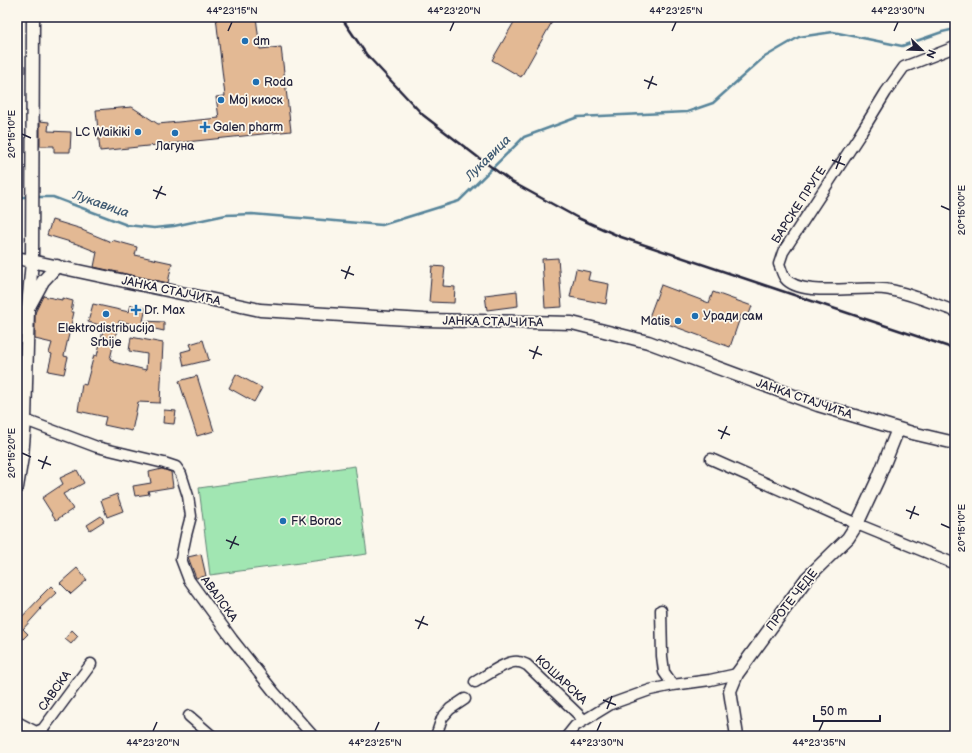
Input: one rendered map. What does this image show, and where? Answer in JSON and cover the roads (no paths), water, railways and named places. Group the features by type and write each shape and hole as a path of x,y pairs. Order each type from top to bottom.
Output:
{"street":[{"path":"17,487 22,457 25,420 28,308 32,260 33,17"},
{"name":"БАРСКЕ ПРУГЕ","path":"955,47 904,67 886,92 783,252 779,264 786,278 794,284 816,290 890,290 955,311"},
{"name":"ЈАНКА СТАЈЧИЋА","path":"17,258 260,310 424,320 572,323 648,342 818,406 898,429 955,443"},
{"path":"28,308 43,281 57,266"},
{"name":"АВАЛСКА","path":"25,420 97,447 176,467 181,474 188,496 191,516 181,559 188,580 264,680 313,736"},
{"name":"ПРОТЕ ЧЕДЕ","path":"737,736 730,691 737,674 807,578 848,538 857,524 878,479 898,429"},
{"path":"711,459 857,524 955,564"},
{"path":"661,610 662,656 664,672 673,685"},
{"name":"КОШАРСКА","path":"475,682 506,664 520,662 527,665 584,720"},
{"name":"САВСКА","path":"17,722 36,732 44,730 91,664"},
{"path":"567,736 575,726 611,704 650,690 737,674"},
{"path":"436,736 442,718 450,709 464,699"},
{"path":"189,716 212,736"}],"waterway":[{"name":"Лукавица","path":"35,197 53,197 127,225 154,228 174,226 226,215 252,214 382,225 459,201 524,137 578,117 687,112 713,103 763,58 799,37 833,32 902,46 955,29"},
{"name":"Лукавица","path":"17,197 28,197"}],"railway":[{"path":"341,17 366,54 423,115 512,182 578,218 621,237 955,349"}],"place":[{"name":"dm","path":"245,41"},
{"name":"Roda","path":"256,82"},
{"name":"Мој киоск","path":"221,100"},
{"name":"Galen pharm","path":"205,127"},
{"name":"LC Waikiki","path":"138,132"},
{"name":"Лагуна","path":"175,133"},
{"name":"Dr. Max","path":"136,310"},
{"name":"Elektrodistribucija Srbije","path":"106,314"},
{"name":"Уради сам","path":"695,316"},
{"name":"Matis","path":"678,321"},
{"name":"FK Borac","path":"283,521"}]}
